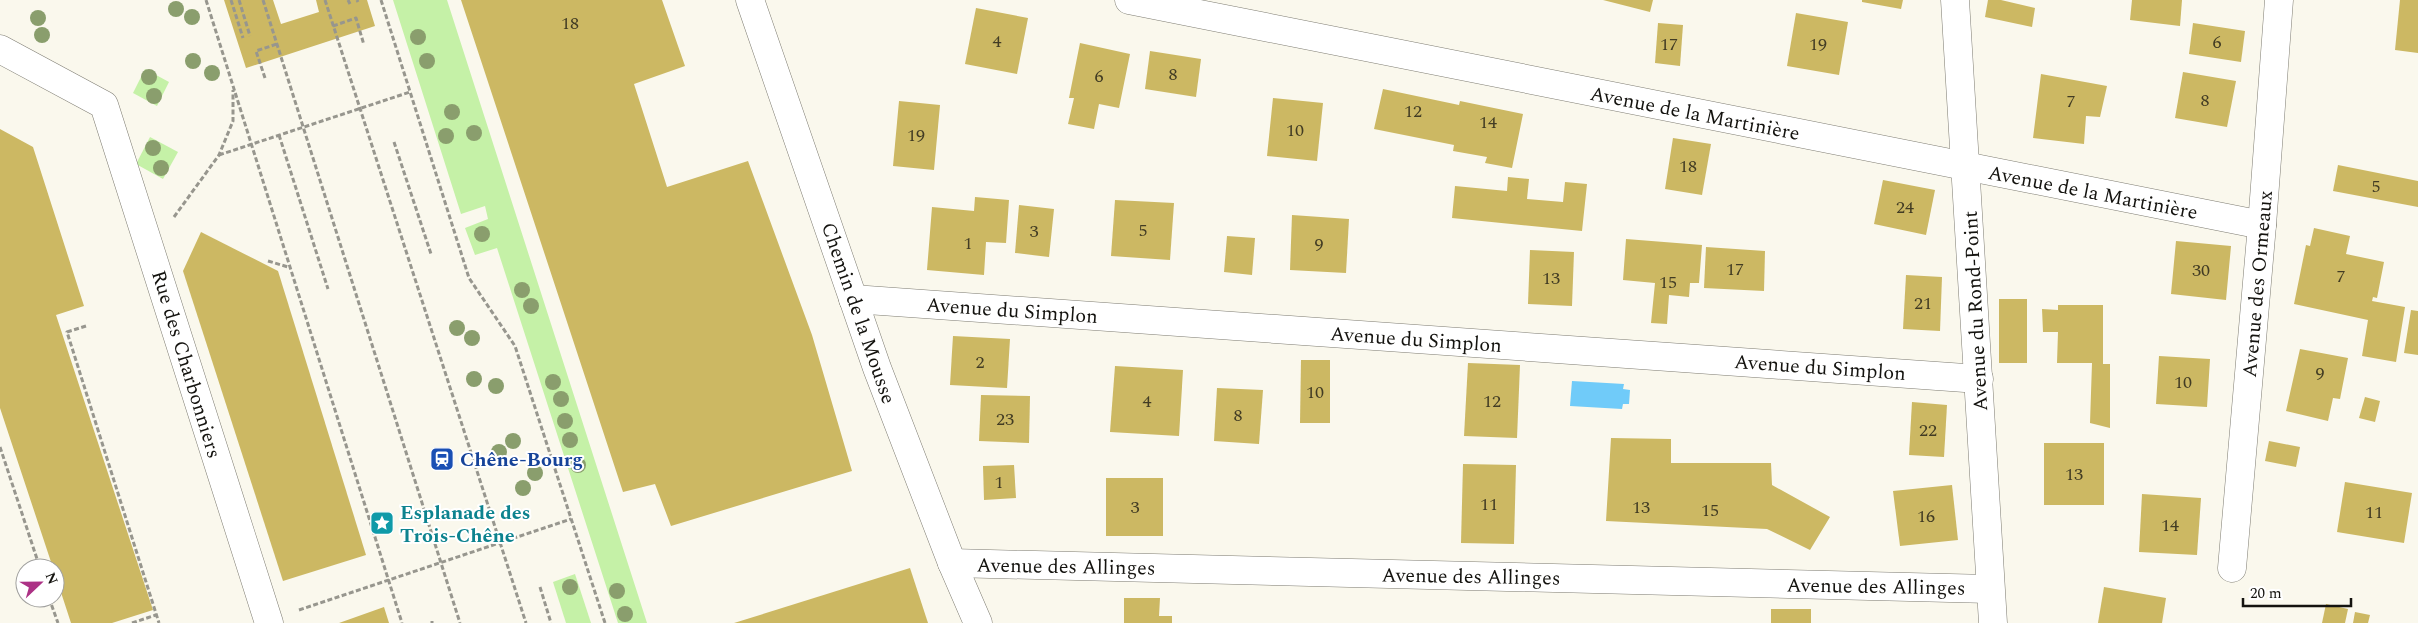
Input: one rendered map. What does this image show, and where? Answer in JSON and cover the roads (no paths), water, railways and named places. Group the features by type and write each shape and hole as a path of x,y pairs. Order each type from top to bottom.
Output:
{"street":[{"name":"Chemin de la Mousse","path":"750,0 877,368 952,563 978,623"},
{"name":"Avenue de la Martinière","path":"1129,0 2262,225"},
{"name":"Avenue du Rond-Point","path":"1955,0 1967,167 1993,623"},
{"name":"Avenue des Ormeaux","path":"2232,568 2262,225 2279,0"},
{"name":"Rue des Charbonniers","path":"0,49 104,105 268,622"},
{"name":"Avenue du Simplon","path":"853,299 1979,379"},
{"name":"Avenue des Allinges","path":"952,563 1990,588"}],"water":[{"path":"1572,381 1624,384 1623,389 1630,390 1629,404 1623,404 1622,409 1570,406"}],"place":[{"name":"Chêne-Bourg","path":"442,459"},
{"name":"Esplanade des Trois-Chêne","path":"382,523"}]}
